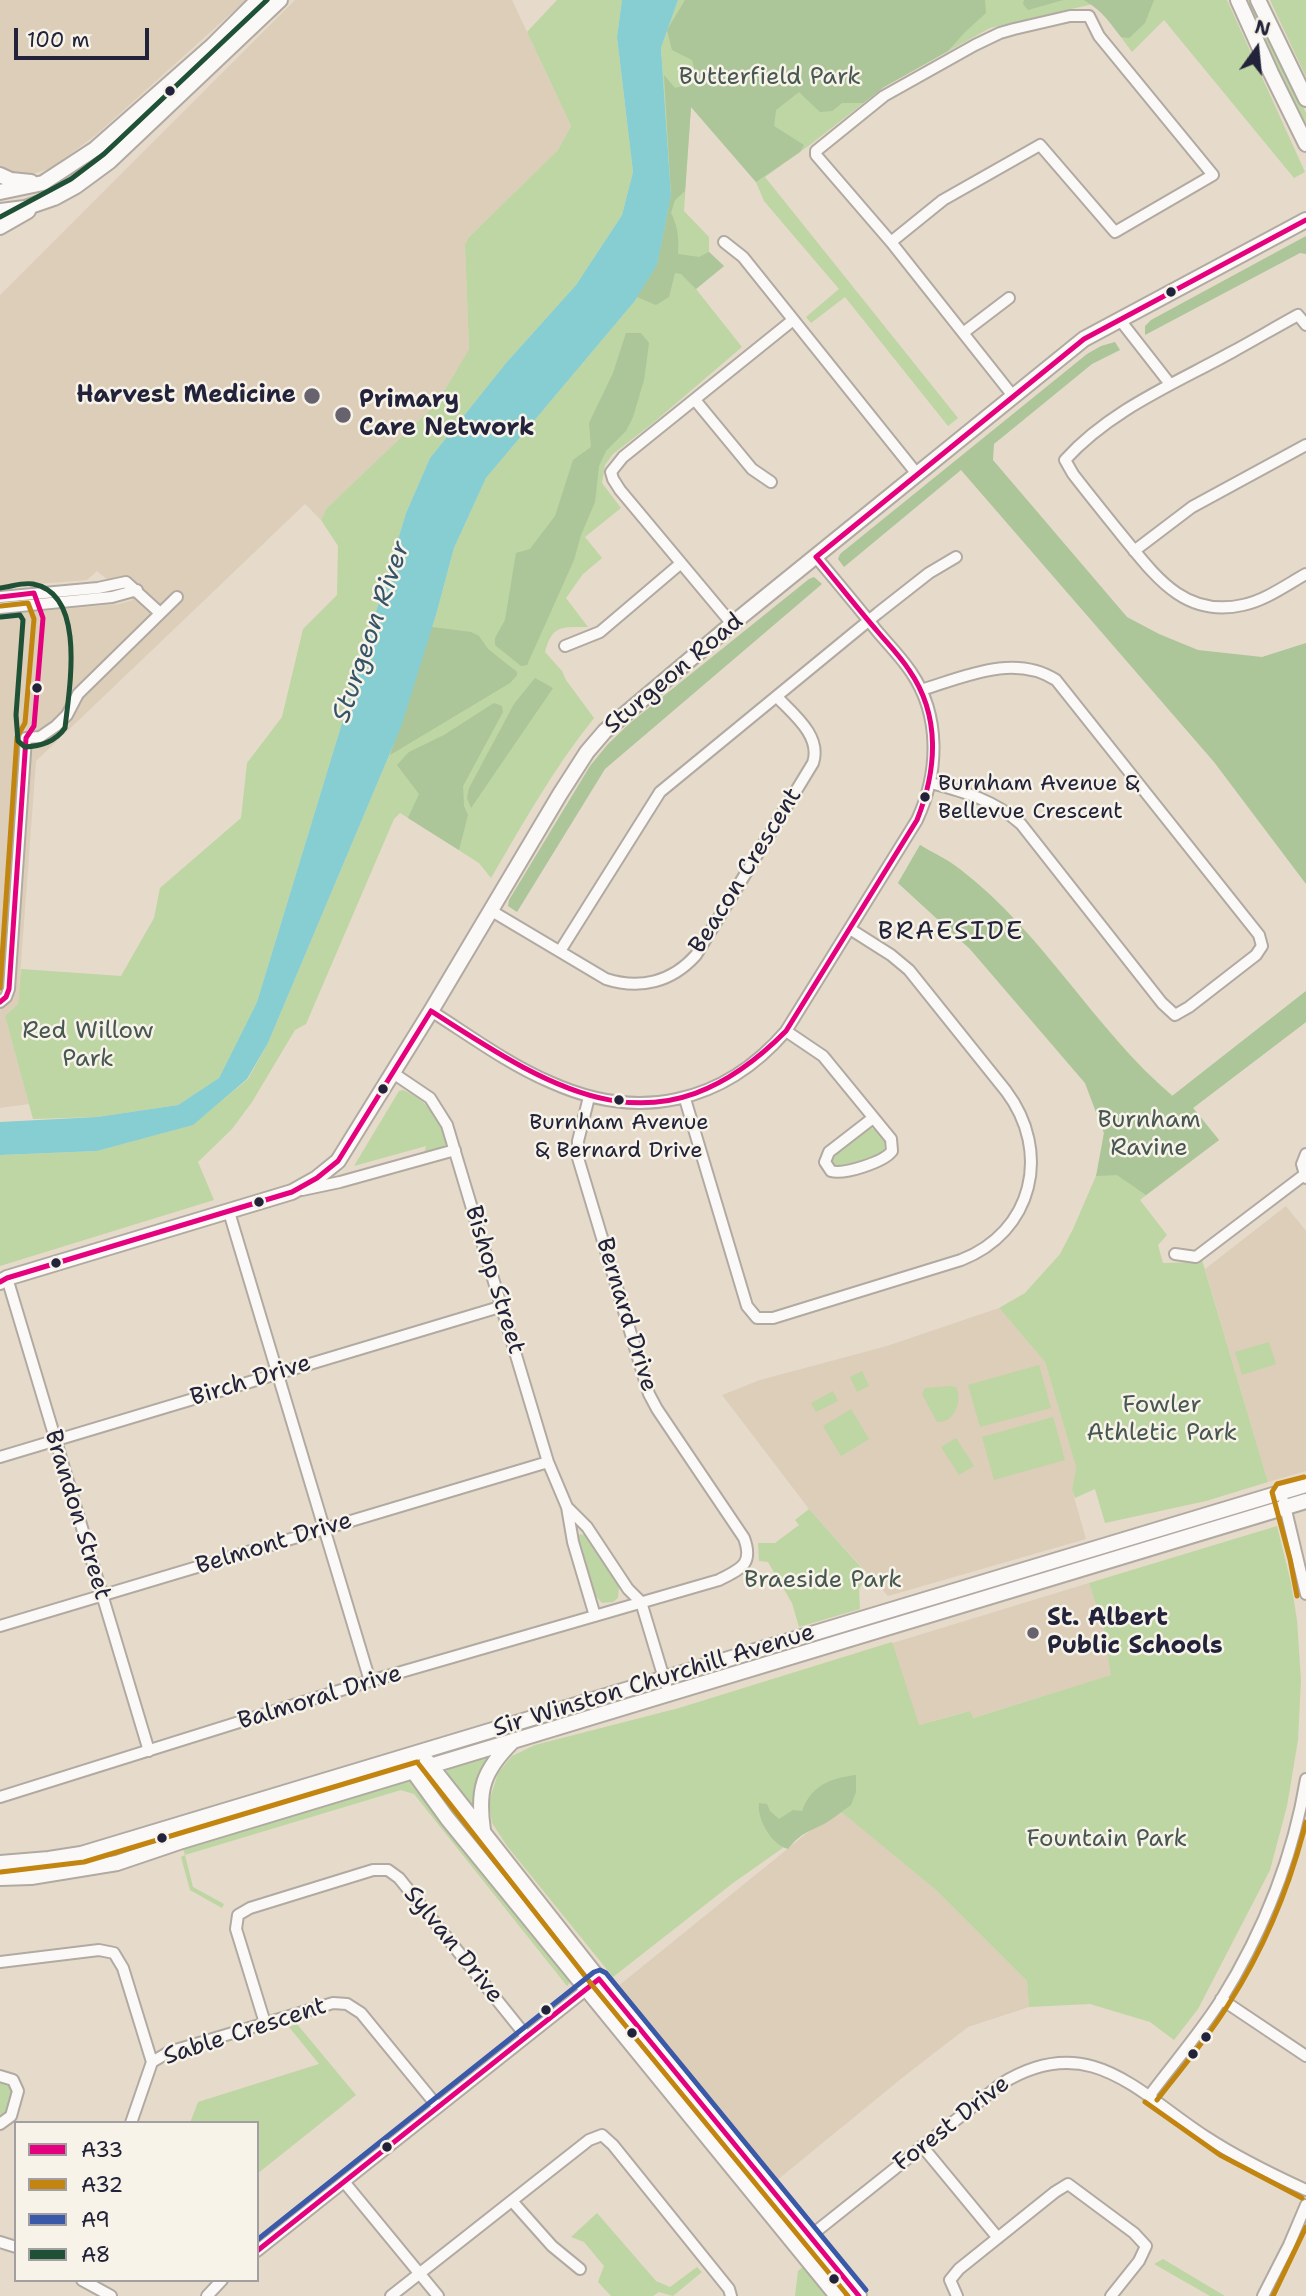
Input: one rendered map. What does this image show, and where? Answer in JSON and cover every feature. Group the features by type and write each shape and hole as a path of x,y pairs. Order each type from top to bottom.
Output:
{"main road":[{"path":"0,192 43,183 95,149 212,46 258,0"},
{"path":"0,227 76,186 110,161 280,0"},
{"path":"1238,0 1306,144"},
{"path":"1258,0 1306,99"},
{"path":"0,175 11,180 43,183"},
{"path":"0,211 26,208 54,198"},
{"name":"Sturgeon Road","path":"2,1280 292,1192 317,1178 338,1161 587,752 618,718 1084,339 1306,220"},
{"name":"Sir Winston Churchill Avenue","path":"0,1863 81,1854 1306,1485"},
{"name":"Sir Winston Churchill Avenue","path":"0,1878 31,1877 117,1863 1306,1501"},
{"path":"483,1832 479,1806 481,1788 487,1772 514,1741"},
{"path":"420,1752 599,1979 859,2296"},
{"path":"403,1757 447,1818 836,2296"}],"street":[{"path":"891,242 943,200 1040,145 1115,232 1213,175 1099,36 1089,16 1070,16 1000,33 912,79 856,116 816,151 816,155 891,242 1013,396"},
{"path":"724,242 743,257 917,474"},
{"path":"963,334 1009,298"},
{"path":"1306,325 1298,316 1170,384 1113,419 1078,445 1065,460 1073,474 1156,577 1172,591 1190,601 1231,607 1252,602 1306,574"},
{"path":"732,624 620,490 612,479 611,472 623,457 793,320"},
{"path":"1119,320 1170,384"},
{"path":"695,400 752,469 772,482"},
{"path":"1134,551 1192,507 1306,445"},
{"path":"431,1011 531,1073 589,1097 638,1103 685,1099 727,1081 770,1050 786,1031 917,820 931,783 934,759 929,712 911,671 816,557"},
{"path":"560,951 660,792 929,573 957,557"},
{"path":"565,646 600,632 680,564"},
{"path":"0,597 98,588 126,582 160,613"},
{"path":"0,608 112,597 136,590"},
{"path":"34,593 40,604"},
{"path":"0,1002 6,997 9,987 26,738 40,737 57,726 67,715 78,694 177,597"},
{"path":"921,690 1010,667 1034,669 1056,680 1259,935 1262,946 1256,955 1175,1015 1162,1003 1021,824 1001,808 979,796 931,783"},
{"name":"Beacon Crescent","path":"490,909 606,979 633,985 652,983 684,967 696,955 813,763 813,740 777,697"},
{"path":"685,1099 747,1306 757,1318 773,1318 961,1260 979,1252 1003,1233 1022,1206 1031,1171 1028,1135 1019,1112 909,970 850,929"},
{"path":"786,1031 823,1056 891,1139 893,1147 890,1155 883,1160 841,1172 831,1171 825,1162 829,1152 873,1118"},
{"name":"Bishop Street","path":"393,1073 417,1087 436,1105 447,1125 548,1462 567,1507 573,1542 595,1616"},
{"name":"Bernard Drive","path":"589,1097 578,1140 578,1158 649,1394 749,1549 743,1566 719,1580 641,1602"},
{"path":"292,1192 340,1182 455,1150"},
{"path":"1174,1254 1196,1257 1305,1176 1303,1164 1306,1154"},
{"path":"229,1212 370,1681"},
{"name":"Brandon Street","path":"2,1280 55,1441 149,1751"},
{"name":"Birch Drive","path":"0,1457 503,1306"},
{"name":"Belmont Drive","path":"0,1626 548,1462"},
{"path":"1281,1492 1306,1594"},
{"name":"Bishop Street","path":"567,1507 587,1527 628,1589 641,1602 669,1694"},
{"name":"Balmoral Drive","path":"0,1797 370,1681 641,1602"},
{"path":"1150,2095 1221,1999 1263,1922 1283,1872 1306,1779"},
{"name":"Sylvan Drive","path":"265,2023 236,1928 238,1915 250,1908 373,1870 388,1870 399,1878 527,2036"},
{"path":"0,1962 99,1950 114,1953 123,1968 152,2062"},
{"path":"259,2249 599,1979"},
{"path":"1221,1999 1306,2056"},
{"name":"Sable Crescent","path":"132,2121 152,2062 169,2052 332,2003 347,2004 361,2013 438,2108"},
{"name":"Forest Drive","path":"797,2247 1001,2084 1040,2066 1076,2063 1100,2068 1122,2077 1225,2149 1267,2173 1306,2190"},
{"path":"0,2076 13,2080 18,2091 11,2116 0,2124"},
{"path":"391,2296 589,2140 601,2135 613,2145 729,2289 731,2296"},
{"path":"922,2146 998,2238"},
{"path":"345,2183 438,2296"},
{"path":"957,2296 950,2280 959,2269 1068,2184 1134,2233 1146,2246 1139,2261 1111,2296"},
{"path":"512,2201 552,2246 580,2269"},
{"path":"1264,2296 1306,2204"},
{"path":"86,2282 111,2296"},
{"path":"207,2296 220,2282"}],"shaded area":[{"path":"0,0 246,0 96,135 51,168 21,178 0,169"},
{"path":"295,0 512,0 571,126 558,150 469,237 465,246 469,349 437,403 326,509 321,520 305,504 36,761 18,1004 5,1016 29,1104 0,1108 0,615 119,604 133,600 97,571 87,580 0,587 0,295"},
{"path":"1286,1206 1306,1231 1306,1471 1268,1482 1205,1269"},
{"path":"999,1308 1045,1362 1076,1467 1072,1490 1086,1539 888,1596 809,1509 722,1395 760,1380 887,1346"},
{"path":"1089,1583 1103,1626 1112,1675 972,1718 969,1711 918,1725 914,1712 788,1675"},
{"path":"838,1808 936,1890 1027,1981 1029,2007 968,2027 776,2181 617,1987"}],"green space":[{"name":"Red Willow Park","path":"557,0 622,0 617,37 633,172 622,215 576,285 506,363 430,458 406,513 257,1002 219,1078 178,1105 97,1117 33,1119 5,1016 18,1004 21,969 121,976 154,918 160,888 241,818 247,763 282,717 303,629 337,595 338,546 321,520 326,509 437,403 469,349 465,245 469,237 558,150 571,126 527,32"},
{"path":"678,0 1227,0 1305,172 1294,178 1164,20 1132,52 1104,14 1093,4 990,28 884,87 765,177 958,418 948,426 845,297 811,323 806,317 839,289 764,201 756,182 691,107 684,211 709,237 709,252 724,266 696,289 742,347 613,454 605,465 602,483 621,508 585,537 602,558 583,574 566,598 588,627 560,629 551,636 545,652 562,671 594,718 552,776 491,878 479,863 400,813 394,819 306,1024 295,1030 252,1102 232,1129 198,1162 214,1200 0,1266 0,1155 97,1151 192,1125 248,1079 268,1043 401,727 454,548 486,478 634,302 671,196 661,48"},
{"name":"Butterfield Park","path":"685,0 985,0 986,13 948,51 884,87 863,103 842,103 832,111 820,112 799,92 776,110 774,126 804,145 800,152 756,182 691,107 685,191 675,200 671,213 678,233 678,254 699,257 709,252 724,266 696,289 681,274 675,273 669,297 656,305 637,297 657,265 671,196 664,75 675,88 698,82 692,60 672,50 667,30"},
{"path":"1024,0 1063,0 1028,10 1023,4"},
{"path":"1084,0 1154,0 1145,23 1129,38 1121,37 1100,12"},
{"path":"1244,0 1252,0 1306,113 1306,126 1267,51"},
{"path":"1270,0 1306,0 1306,77"},
{"path":"1306,236 1306,254 1300,253 1145,335 1145,326 1151,320"},
{"path":"626,333 641,333 649,343 644,380 633,417 626,431 606,451 599,466 595,502 574,560 527,665 521,666 495,645 495,638 505,620 516,553 530,549 555,516 573,460 591,447 589,423 613,373"},
{"path":"1115,342 1120,350 1092,364 994,444 993,460 1127,617 1198,650 1262,657 1306,643 1306,884 1214,762 961,470 844,567 838,559 840,554 1087,354"},
{"path":"814,577 822,584 605,769 517,912 508,906 509,900 590,766 608,744 630,723"},
{"path":"432,627 471,632 479,636 488,649 517,672 517,675 510,683 390,755"},
{"path":"535,678 553,688 471,808 467,798 469,788 514,704"},
{"path":"494,703 502,706 503,712 463,786 464,806 468,815 459,850 408,818 419,794 397,765 409,752 444,735"},
{"name":"Fowler Athletic Park","path":"920,845 956,866 1018,922 1118,1041 1173,1096 1306,991 1306,1022 1193,1108 1219,1140 1140,1200 1167,1235 1158,1245 1163,1263 1202,1260 1268,1482 1206,1501 1105,1523 1095,1489 1075,1498 1072,1490 1076,1467 1045,1362 999,1308 1025,1293 1060,1254 1099,1169 1104,1133 1085,1083 970,949 898,883"},
{"name":"Burnham Ravine","path":"920,845 956,866 1018,922 1118,1041 1172,1096 1306,991 1306,1022 1193,1108 1219,1140 1146,1195 1117,1175 1096,1176 1104,1133 1085,1083 970,949 898,883"},
{"path":"403,1090 420,1100 433,1113 442,1129 446,1148 424,1154 426,1146 354,1166 399,1091"},
{"path":"871,1128 879,1131 885,1140 884,1152 861,1163 835,1166 833,1155"},
{"path":"1269,1342 1276,1364 1242,1375 1235,1352"},
{"path":"1039,1365 1051,1408 980,1427 968,1385"},
{"path":"862,1371 869,1386 857,1392 850,1377"},
{"path":"956,1387 958,1405 948,1419 937,1422 922,1394 925,1388"},
{"path":"833,1391 838,1401 816,1412 811,1403"},
{"path":"851,1409 869,1439 841,1456 823,1426"},
{"path":"1053,1417 1065,1460 994,1480 982,1437"},
{"path":"956,1438 974,1466 959,1475 941,1447"},
{"name":"Braeside Park","path":"809,1509 868,1575 859,1589 860,1609 799,1627 792,1603 768,1562 759,1561 758,1543 775,1543 799,1525 795,1520"},
{"name":"Fountain Park","path":"1277,1526 1297,1620 1301,1680 1298,1740 1287,1806 1270,1870 1198,2009 1174,2040 1150,2022 1090,2004 1029,2007 1027,1981 936,1890 838,1809 733,1883 613,1977 507,1846 492,1823 489,1802 498,1773 512,1756 535,1745 679,1708 892,1642 919,1725 970,1711 973,1718 1111,1675 1103,1626 1089,1583"},
{"path":"580,1534 585,1535 619,1587 618,1598 613,1602 602,1603 595,1595 578,1537"},
{"path":"487,1755 489,1760 472,1809 445,1776 448,1767"},
{"path":"394,1766 407,1767 105,1858 78,1865 0,1873 0,1868"},
{"path":"856,1775 856,1792 851,1805 800,1836 788,1849 771,1837 760,1817 759,1803 767,1804 779,1819 793,1810 802,1811 816,1789 830,1781"},
{"path":"429,1776 582,1967 586,1976 574,1965 432,1787 427,1777"},
{"path":"405,1780 413,1782 572,1980 567,1986 414,1794 401,1790 185,1855 182,1846"},
{"path":"185,1855 193,1887 224,1904 222,1908 190,1890 181,1857"},
{"path":"297,2024 356,2095 259,2172 259,2121 191,2121 198,2102 319,2064 289,2027"},
{"path":"632,2032 650,2047 753,2177 741,2167"},
{"path":"0,2081 9,2086 12,2092 6,2113 0,2118"},
{"path":"597,2213 656,2281 670,2287 697,2267 702,2272 673,2296 659,2292 653,2296 611,2296 598,2282 604,2266 584,2242 571,2237"},
{"path":"1163,2259 1225,2296 1210,2296 1154,2264"},
{"path":"805,2265 830,2296 795,2296 798,2271"}],"water":[{"name":"Sturgeon River","path":"622,0 678,0 661,48 671,196 657,265 634,302 486,478 454,548 401,727 268,1043 247,1079 193,1125 97,1151 0,1155 0,1122 97,1117 178,1105 219,1078 257,1002 406,513 430,458 506,363 576,285 622,215 633,172 617,37"}],"transit line":[{"name":"A8","path":"0,217 71,179 104,154 267,0"},
{"name":"A33","path":"816,557 1084,339 1306,220"},
{"name":"A33","path":"431,1011 522,1067 566,1087 608,1100 651,1103 695,1093 739,1070 786,1031 917,820 932,763 931,724 927,706 909,670 816,557"},
{"name":"A8","path":"0,588 33,584 50,592 61,605 68,624 71,668 65,728 57,737 42,744 25,747 18,741 16,715 23,620 20,615 1,617"},
{"name":"A33","path":"0,597 34,593 43,618 34,726 26,738 9,989 0,1002"},
{"name":"A32","path":"0,988 17,737 25,723 34,619 28,603 1,606"},
{"name":"A33","path":"0,1282 292,1192 317,1178 338,1161 431,1011"},
{"name":"A32","path":"1297,1596 1272,1492 1277,1484 1304,1477"},
{"name":"A32","path":"1,1872 84,1862 417,1762 592,1985 848,2296"},
{"name":"A32","path":"1157,2100 1211,2030 1253,1962 1284,1893 1306,1822"},
{"name":"A9","path":"259,2238 594,1972 600,1970 606,1973 866,2290"},
{"name":"A33","path":"259,2249 599,1979 859,2296"},
{"name":"A32","path":"1145,2102 1220,2155 1302,2198"},
{"name":"A32","path":"1273,2296 1306,2227"}],"place":[{"name":"Harvest Medicine","path":"312,396"},
{"name":"Primary Care Network","path":"343,415"},
{"name":"Burnham Avenue & Bellevue Crescent","path":"925,797"},
{"name":"Burnham Avenue & Bernard Drive","path":"619,1100"},
{"name":"St. Albert Public Schools","path":"1033,1633"}],"district":[{"name":"BRAESIDE","path":"951,932"}]}
